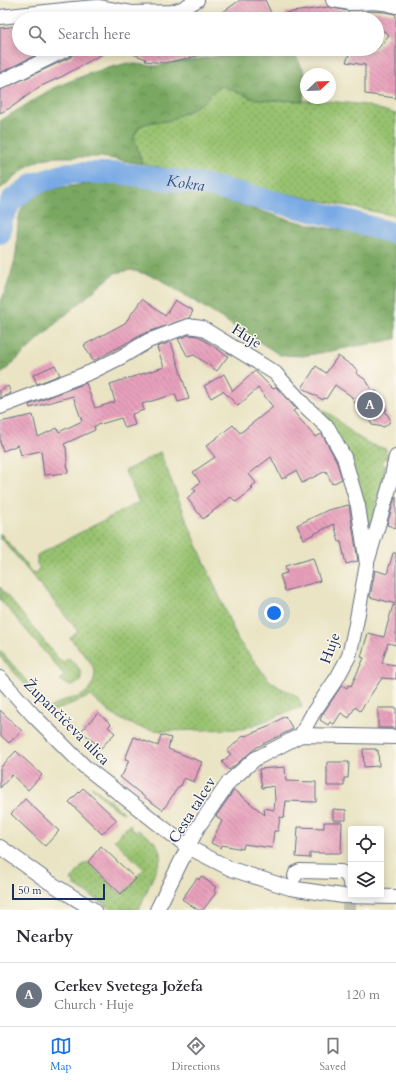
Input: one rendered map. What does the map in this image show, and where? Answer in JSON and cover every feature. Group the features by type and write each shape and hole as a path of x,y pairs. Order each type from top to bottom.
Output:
{"street":[{"path":"172,12 182,9 198,0"},
{"path":"333,0 347,3 380,2 390,3 396,6"},
{"path":"46,12 83,8 123,12"},
{"path":"0,17 12,16"},
{"path":"0,82 53,56"},
{"name":"Huje","path":"0,407 91,372 148,341 172,331 188,326 202,328 275,373 305,406 328,428 344,457 358,506 367,564"},
{"name":"Huje","path":"301,736 313,713 337,678 349,656 367,564 390,485 396,457"},
{"name":"Župančičeva ulica","path":"0,678 33,715 84,766 188,847 231,869 290,888 343,896 396,897"},
{"name":"Cesta talcev","path":"157,910 198,827 229,782 255,759 301,736 374,738 396,737"},
{"path":"0,847 54,886 94,910"},
{"path":"295,876 296,873 300,871 341,872 346,873 348,876"}],"green space":[{"path":"217,56 290,56 297,58 302,68 300,68 300,101 263,100 251,98 223,86 217,88 202,103 187,112 167,121 152,122 140,126 134,136 142,164 102,157 56,157 42,159 28,166 0,189 0,121 53,88 93,72 127,63 155,66"},
{"path":"223,86 251,98 263,100 300,101 300,104 336,104 336,102 365,105 396,114 396,216 142,164 134,136 140,126 152,122 167,121 217,88"},
{"path":"108,182 145,182 196,191 290,220 327,228 369,233 396,241 396,339 303,356 280,355 156,277 131,270 115,273 64,316 0,375 0,303 7,287 15,259 18,223 23,207 28,200 36,195 53,189"},
{"path":"313,404 332,415 356,436 372,445 386,449 386,454 389,455 389,459 384,458 382,464 386,466 367,540 358,490"},
{"path":"160,452 192,533 238,640 268,679 280,688 298,697 302,707 242,729 162,731 142,728 126,722 110,713 91,696 53,711 47,709 65,700 79,697 87,692 94,681 95,671 89,660 70,638 78,631 2,539 0,540 0,533 33,574 40,569 37,565 37,555 139,502 125,471"},
{"path":"0,587 62,663 69,658 78,667 81,672 81,678 77,684 70,685 63,683 60,680 64,675 0,599"},
{"path":"0,650 42,699 39,701 0,656"},
{"path":"92,786 124,813 116,810"},
{"path":"130,824 130,828 136,832 138,830 155,842 159,850 160,861 139,909 114,910 74,885 75,884 71,880 83,865 88,862 121,894 132,884 135,878 144,869 114,840"}],"building":[{"path":"240,0 265,0 271,12 223,12"},
{"path":"328,7 348,11 348,12 292,12"},
{"path":"367,11 385,12 395,14 396,16 396,98 365,94 365,65 346,62 348,56 384,56 384,41 389,35 384,31 384,12"},
{"path":"12,27 12,56 34,56 0,73 0,28"},
{"path":"99,56 63,76 39,87 12,107 0,113 0,90 71,57"},
{"path":"138,56 197,56 164,63 145,61 146,59"},
{"path":"142,299 165,316 175,300 193,311 189,318 145,333 93,361 84,345 125,323"},
{"path":"189,335 198,336 228,356 217,371 194,355 188,357 178,339"},
{"path":"171,342 189,399 178,402 175,394 142,404 144,410 132,414 135,425 125,428 121,418 94,426 95,430 64,444 66,448 68,473 44,475 41,451 21,455 18,445 3,451 0,442 0,422 33,415 38,437 57,428 59,432 82,421 73,396 30,408 29,405 86,383 95,408 115,402 110,384 164,367 157,347"},
{"path":"338,356 358,370 356,373 366,380 373,392 376,391 387,410 385,411 390,419 389,423 384,427 372,425 364,410 360,412 351,396 335,385 326,399 324,398 323,400 302,388 316,366 326,373"},
{"path":"55,365 60,375 37,384 33,375"},
{"path":"255,371 273,389 276,387 296,409 293,411 315,437 322,434 336,460 342,479 332,484 326,471 302,483 296,471 282,479 271,457 249,474 256,483 251,487 253,489 236,502 231,497 203,519 187,498 196,491 192,489 200,482 193,472 215,457 206,446 233,425 240,433 273,407 258,388 238,406 223,391 211,398 204,386 224,374 233,391"},
{"path":"8,386 11,393 0,398 0,390"},
{"path":"396,497 396,528 387,525"},
{"path":"349,505 358,561 346,564 341,542 339,542 334,524 304,539 297,525 328,510"},
{"path":"393,553 396,553 396,604 370,597 375,570 387,574"},
{"path":"313,558 320,581 285,591 280,575 287,573 285,566"},
{"path":"393,605 396,606 396,645 388,643 382,663 396,665 396,679 382,678 360,711 355,707 349,718 341,713 334,724 330,722 328,725 320,720 322,715 342,685 347,688 348,685 351,686 364,658 361,657 368,633 384,637"},
{"path":"378,708 396,708 396,728 378,728"},
{"path":"0,710 22,731 9,743 0,735"},
{"path":"98,713 111,724 108,727 115,733 101,748 81,731"},
{"path":"285,716 293,729 257,747 229,770 222,762 231,754 227,751 244,735 245,736 268,727"},
{"path":"161,735 171,738 168,749 202,762 194,782 184,778 181,786 179,786 163,810 120,777 123,774 129,760 125,759 134,737 158,746"},
{"path":"363,749 378,750 379,766 364,767"},
{"path":"16,751 42,775 28,790 12,775 0,788 0,768"},
{"path":"327,762 349,762 348,778 344,778 344,786 327,786"},
{"path":"285,767 286,781 316,782 316,802 286,801 284,818 280,817 278,831 274,831 272,848 244,844 243,849 222,845 221,848 211,843 222,821 216,816 234,790 265,815 264,808 274,810 274,786 262,788 259,769"},
{"path":"83,788 117,820 102,834 69,802"},
{"path":"25,799 59,831 45,846 11,814"},
{"path":"333,809 346,810 346,820 333,820"},
{"path":"324,822 342,822 341,853 310,853 310,858 296,857 298,827 324,828"},
{"path":"101,846 136,879 121,894 88,862"},
{"path":"201,876 216,887 214,890 215,894 203,910 198,910 182,899 197,878 199,880"}],"waterway":[{"name":"Kokra","path":"0,233 2,218 12,200 34,184 69,173 119,173 205,185 321,213 396,234"}],"tunnel":[{"path":"349,898 349,910"}],"place":[{"name":"Cerkev Svetega Jožefa","path":"370,405"}]}
